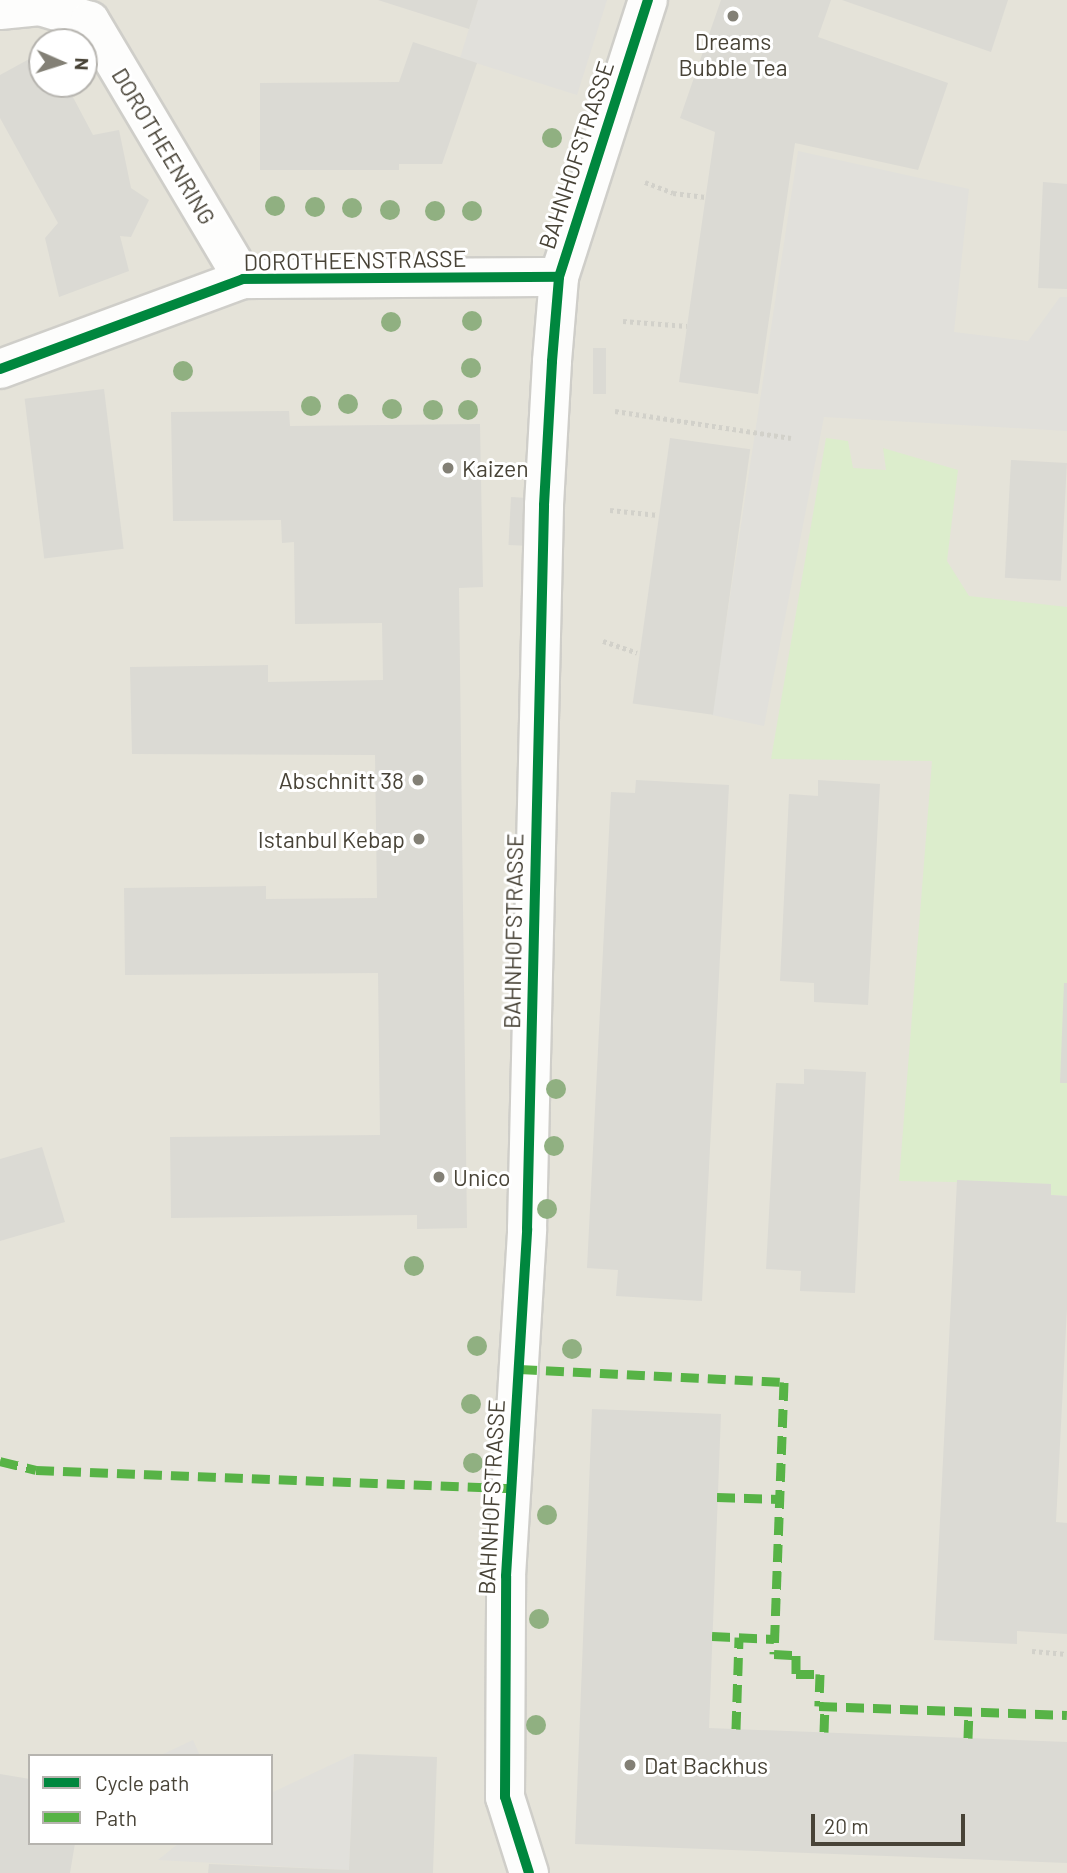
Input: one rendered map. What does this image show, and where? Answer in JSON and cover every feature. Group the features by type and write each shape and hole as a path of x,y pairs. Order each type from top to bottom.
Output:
{"street":[{"name":"BAHNHOFSTRASSE","path":"529,1873 505,1797 506,1576 527,1229 544,505 559,277 648,0"},
{"name":"DOROTHEENRING","path":"0,10 40,6 90,21 243,279"},
{"name":"DOROTHEENSTRASSE","path":"0,369 243,279 559,277"}],"path":[{"path":"645,182 673,193 706,197"},
{"path":"623,321 687,326"},
{"path":"615,411 791,438"},
{"path":"610,510 658,515"},
{"path":"603,641 637,653"},
{"path":"1032,1651 1067,1654"}],"shaded area":[{"path":"0,0 1067,0 1067,1873 0,1873"},
{"path":"478,0 607,0 577,95 460,58"},
{"path":"798,151 969,189 954,332 1028,341 1060,297 1067,297 1067,431 824,417 764,726 712,715"},
{"path":"193,1740 199,1754 163,1754"},
{"path":"354,1754 349,1870 158,1860 177,1845 273,1845 273,1792"}],"green space":[{"path":"826,438 848,441 853,468 886,470 883,448 958,470 947,561 969,596 1067,607 1067,983 1060,1083 1067,1083 1067,1196 1051,1195 1051,1184 899,1181 932,761 771,759"}],"building":[{"path":"378,0 478,0 469,29"},
{"path":"721,0 831,0 818,37 948,83 918,170 795,143 758,394 679,382 715,132 680,118"},
{"path":"842,0 1008,0 991,52"},
{"path":"413,42 477,63 442,164 399,164 399,170 260,170 260,83 399,82"},
{"path":"28,60 28,98 73,98 93,135 119,130 131,188 149,200 131,237 120,236 129,271 59,297 45,238 58,223 0,118 0,75"},
{"path":"1043,182 1067,184 1067,289 1038,288"},
{"path":"593,348 606,348 606,394 593,394"},
{"path":"104,389 124,549 44,559 25,399"},
{"path":"289,411 290,426 480,424 483,587 459,588 467,1228 417,1229 417,1215 171,1218 170,1137 380,1135 378,973 125,975 124,888 266,886 266,899 377,898 375,755 132,754 130,667 268,665 268,682 383,680 382,623 295,624 294,542 282,543 281,520 173,521 171,412"},
{"path":"670,438 750,449 713,715 633,703"},
{"path":"1011,460 1067,463 1061,581 1005,578"},
{"path":"511,497 528,498 525,546 508,545"},
{"path":"636,780 729,785 702,1301 616,1296 618,1270 587,1268 611,792 635,793"},
{"path":"818,780 880,784 868,1005 814,1002 814,983 780,981 789,794 818,796"},
{"path":"1064,983 1067,983 1067,1083 1060,1083"},
{"path":"804,1069 866,1072 855,1293 800,1291 801,1271 766,1269 776,1083 804,1084"},
{"path":"42,1147 65,1222 0,1241 0,1159"},
{"path":"957,1180 1051,1184 1051,1195 1067,1196 1067,1308 1056,1522 1067,1523 1067,1634 1017,1631 1017,1644 934,1640"},
{"path":"592,1409 721,1414 709,1728 1067,1742 1067,1863 575,1844"},
{"path":"354,1754 437,1757 433,1873 208,1873 209,1864 349,1870"},
{"path":"0,1774 28,1779 28,1845 75,1845 70,1873 0,1873"}],"marked path":[{"path":"519,1369 784,1382 774,1654 796,1655 796,1674 820,1674 819,1706 1067,1715"},
{"path":"0,1461 36,1470 512,1488"},
{"path":"717,1497 779,1499"},
{"path":"712,1636 774,1639"},
{"path":"736,1729 739,1637"},
{"path":"824,1732 825,1706"},
{"path":"968,1738 969,1712"}],"cycle path":[{"path":"529,1873 505,1797 506,1576 527,1229 544,505 552,361 559,277 648,0"},
{"path":"0,369 243,279 559,277"}],"place":[{"name":"Dreams Bubble Tea","path":"733,16"},
{"name":"Kaizen","path":"448,468"},
{"name":"Abschnitt 38","path":"418,780"},
{"name":"Istanbul Kebap","path":"419,839"},
{"name":"Unico","path":"439,1177"},
{"name":"Dat Backhus","path":"630,1765"}]}
